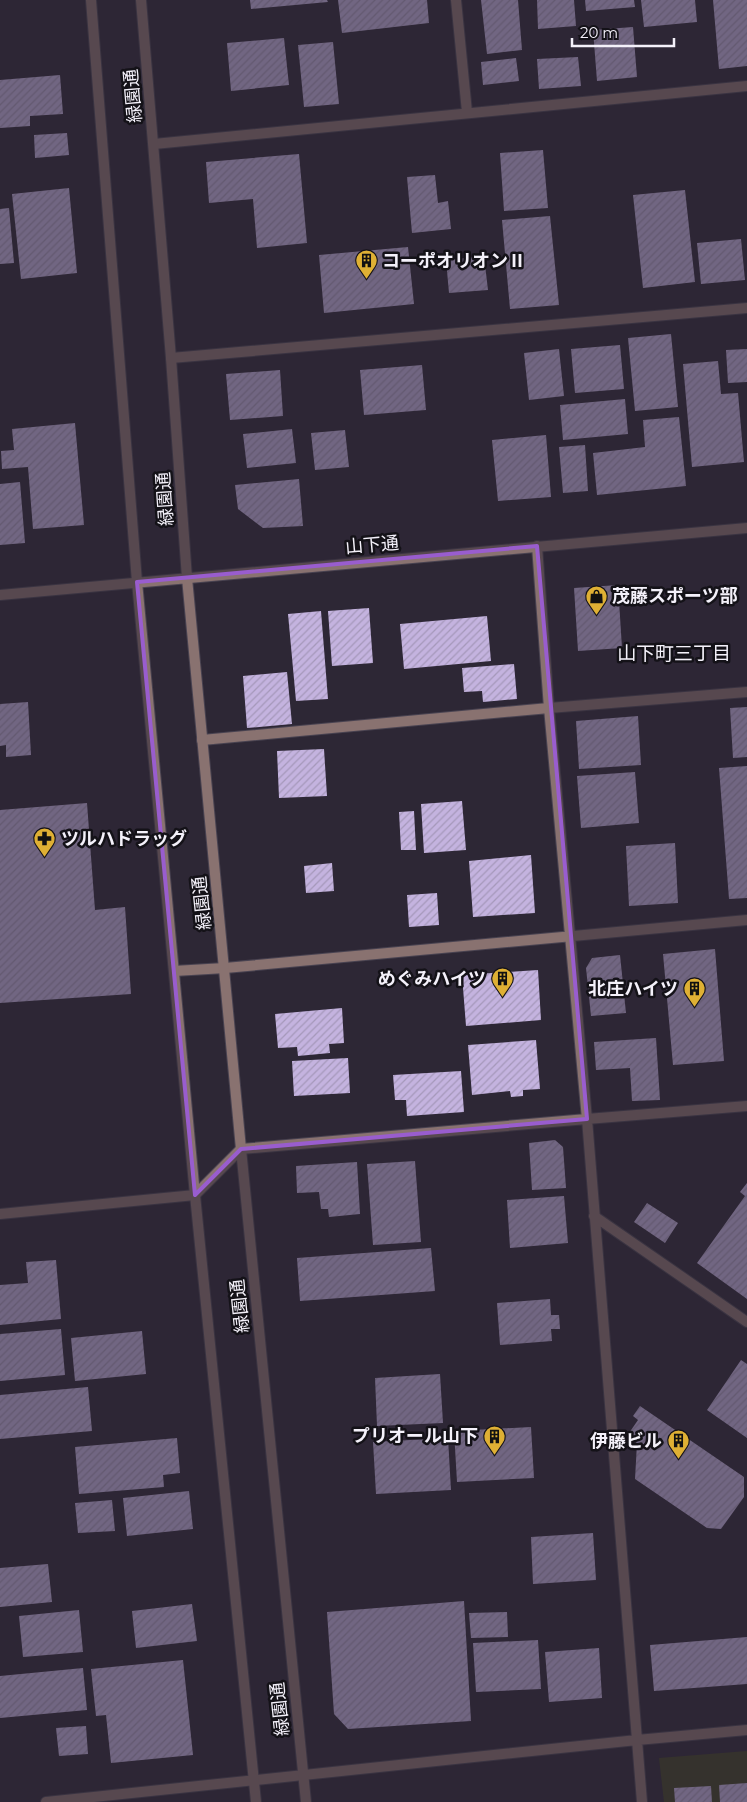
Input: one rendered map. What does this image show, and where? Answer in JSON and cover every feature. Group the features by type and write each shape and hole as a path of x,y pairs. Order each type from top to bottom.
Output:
{"street":[{"name":"緑園通","path":"91,0 138,582 195,1195 256,1802"},
{"name":"緑園通","path":"141,0 154,144 187,578 241,1149 306,1802"},
{"path":"456,0 467,112"},
{"path":"154,144 747,86"},
{"path":"171,358 747,308"},
{"name":"山下通","path":"0,595 747,528"},
{"path":"537,546 569,937 587,1118 642,1802"},
{"path":"202,740 747,692"},
{"path":"174,971 225,968 747,920"},
{"path":"0,1214 195,1195 241,1149 587,1118 747,1106"},
{"path":"594,1216 747,1322"},
{"path":"46,1802 254,1779 304,1776 747,1730"}],"highlighted area":[{"path":"537,546 587,1119 241,1149 195,1195 137,582"}],"green space":[{"path":"747,1751 747,1802 664,1802 659,1758"}],"building":[{"path":"250,0 327,0 328,2 251,9"},
{"path":"338,0 427,0 429,23 342,33"},
{"path":"481,0 518,0 522,50 487,54"},
{"path":"537,0 574,0 576,26 538,29"},
{"path":"585,0 634,0 635,7 586,11"},
{"path":"641,0 695,0 697,22 644,27"},
{"path":"713,0 747,0 747,66 719,69"},
{"path":"633,27 637,77 597,81 593,30"},
{"path":"284,38 289,85 231,91 227,43"},
{"path":"333,42 339,104 304,107 298,45"},
{"path":"578,57 581,86 539,89 537,59"},
{"path":"516,58 519,81 483,85 481,62"},
{"path":"60,75 63,114 30,116 30,126 0,128 0,80"},
{"path":"67,133 69,155 35,158 34,135"},
{"path":"543,150 548,208 504,211 500,153"},
{"path":"299,154 307,243 257,248 253,199 209,203 206,162"},
{"path":"435,175 438,203 448,201 451,229 412,233 407,177"},
{"path":"69,188 77,273 21,279 12,194"},
{"path":"685,190 695,282 643,288 633,195"},
{"path":"9,208 14,263 0,264 0,209"},
{"path":"550,216 559,305 510,309 502,220"},
{"path":"741,239 745,280 701,284 697,243"},
{"name":"コーポオリオンⅡ","path":"408,247 414,304 324,313 319,255"},
{"path":"484,256 488,290 449,293 446,260"},
{"path":"671,334 678,407 635,411 628,338"},
{"path":"620,345 624,389 575,393 571,349"},
{"path":"559,349 564,396 529,400 524,353"},
{"path":"747,349 747,382 728,383 726,350"},
{"path":"718,361 721,394 738,393 744,462 692,467 683,364"},
{"path":"422,365 426,410 364,415 360,370"},
{"path":"280,370 283,416 230,420 226,374"},
{"path":"625,399 628,434 563,440 560,405"},
{"path":"679,417 686,486 597,495 593,453 645,447 643,420"},
{"path":"75,423 84,525 33,529 28,467 2,469 1,451 14,450 12,429"},
{"path":"292,429 296,463 247,468 243,434"},
{"path":"345,430 349,467 315,470 311,433"},
{"path":"546,435 551,497 498,501 492,440"},
{"path":"585,445 588,491 563,493 559,447"},
{"path":"299,479 303,526 263,528 238,509 235,485"},
{"path":"20,482 25,543 0,545 0,484"},
{"path":"618,585 622,648 578,651 574,588"},
{"path":"369,608 373,663 332,666 328,611"},
{"path":"321,611 328,699 296,701 288,614"},
{"path":"487,616 491,661 404,669 400,624"},
{"path":"514,664 517,699 483,702 482,691 464,692 462,668"},
{"path":"287,672 292,724 247,728 243,676"},
{"path":"28,702 31,755 6,757 6,745 0,746 0,704"},
{"path":"747,707 747,757 733,758 730,708"},
{"path":"638,716 641,765 579,769 576,721"},
{"path":"324,749 327,796 279,798 277,751"},
{"path":"747,766 747,898 729,899 719,768"},
{"path":"635,772 639,823 581,828 577,776"},
{"path":"462,801 466,850 424,853 421,804"},
{"name":"ツルハドラッグ","path":"87,803 95,910 125,907 131,994 0,1003 0,810"},
{"path":"414,811 416,850 401,850 399,812"},
{"path":"675,843 678,903 629,906 626,846"},
{"path":"531,855 535,913 473,917 469,861"},
{"path":"332,863 334,891 306,893 304,866"},
{"path":"437,893 439,925 409,927 407,895"},
{"name":"北庄ハイツ","path":"715,949 724,1061 673,1065 663,954"},
{"path":"620,955 626,1013 591,1016 586,968 592,958"},
{"name":"めぐみハイツ","path":"538,970 541,1020 466,1026 462,975"},
{"path":"342,1008 344,1043 329,1044 330,1053 298,1056 297,1047 278,1048 275,1014"},
{"path":"656,1038 660,1100 632,1101 630,1068 596,1070 594,1042"},
{"path":"536,1040 540,1089 523,1090 523,1096 511,1097 510,1091 472,1095 468,1045"},
{"path":"348,1058 350,1093 294,1096 292,1061"},
{"path":"461,1071 464,1112 407,1116 406,1100 395,1100 393,1075"},
{"path":"555,1140 563,1147 566,1188 532,1190 529,1143"},
{"path":"415,1161 421,1242 373,1245 367,1164"},
{"path":"357,1162 360,1214 329,1217 328,1209 321,1209 319,1192 297,1193 296,1166"},
{"path":"747,1183 747,1299 697,1263 745,1196 740,1192"},
{"path":"564,1196 568,1243 510,1248 507,1200"},
{"path":"647,1203 678,1223 665,1243 634,1222"},
{"path":"431,1248 435,1291 300,1301 297,1258"},
{"path":"56,1260 61,1319 0,1325 0,1285 28,1283 26,1262"},
{"path":"550,1299 551,1315 559,1315 560,1329 551,1329 552,1341 500,1345 497,1303"},
{"path":"61,1329 65,1375 0,1381 0,1334"},
{"path":"142,1331 146,1374 75,1381 71,1338"},
{"path":"741,1360 747,1364 747,1438 707,1410"},
{"path":"440,1374 443,1423 377,1426 375,1378"},
{"path":"88,1387 92,1431 0,1439 0,1395"},
{"name":"伊藤ビル","path":"640,1406 744,1477 744,1497 721,1529 707,1528 635,1479 637,1443 627,1436 638,1420 633,1416"},
{"name":"プリオール山下","path":"531,1427 534,1478 457,1482 454,1431"},
{"path":"177,1438 180,1473 163,1475 164,1487 79,1494 75,1447"},
{"path":"448,1438 451,1490 376,1494 373,1442"},
{"path":"189,1491 193,1529 127,1536 123,1498"},
{"path":"112,1500 115,1531 78,1533 75,1503"},
{"path":"593,1533 596,1580 533,1584 531,1537"},
{"path":"48,1564 52,1602 0,1607 0,1568"},
{"path":"464,1601 471,1721 348,1729 334,1714 327,1612"},
{"path":"192,1604 197,1641 136,1648 132,1611"},
{"path":"79,1610 83,1652 23,1657 19,1616"},
{"path":"507,1612 508,1637 471,1638 469,1613"},
{"path":"747,1637 747,1684 654,1691 650,1645"},
{"path":"538,1640 541,1689 476,1692 473,1643"},
{"path":"599,1648 602,1698 549,1702 545,1652"},
{"path":"183,1660 193,1755 111,1763 106,1715 96,1716 91,1669"},
{"path":"83,1668 87,1710 0,1718 0,1676"},
{"path":"86,1726 88,1754 59,1756 56,1728"},
{"path":"747,1783 747,1802 720,1802 719,1785"},
{"path":"711,1786 712,1802 675,1802 674,1788"}],"place":[{"name":"コーポオリオンⅡ","path":"366,280"},
{"name":"茂藤スポーツ部","path":"596,615"},
{"name":"ツルハドラッグ","path":"45,858"},
{"name":"めぐみハイツ","path":"502,998"},
{"name":"北庄ハイツ","path":"694,1008"},
{"name":"プリオール山下","path":"494,1455"},
{"name":"伊藤ビル","path":"678,1460"}],"district":[{"name":"山下町三丁目","path":"674,653"}]}
